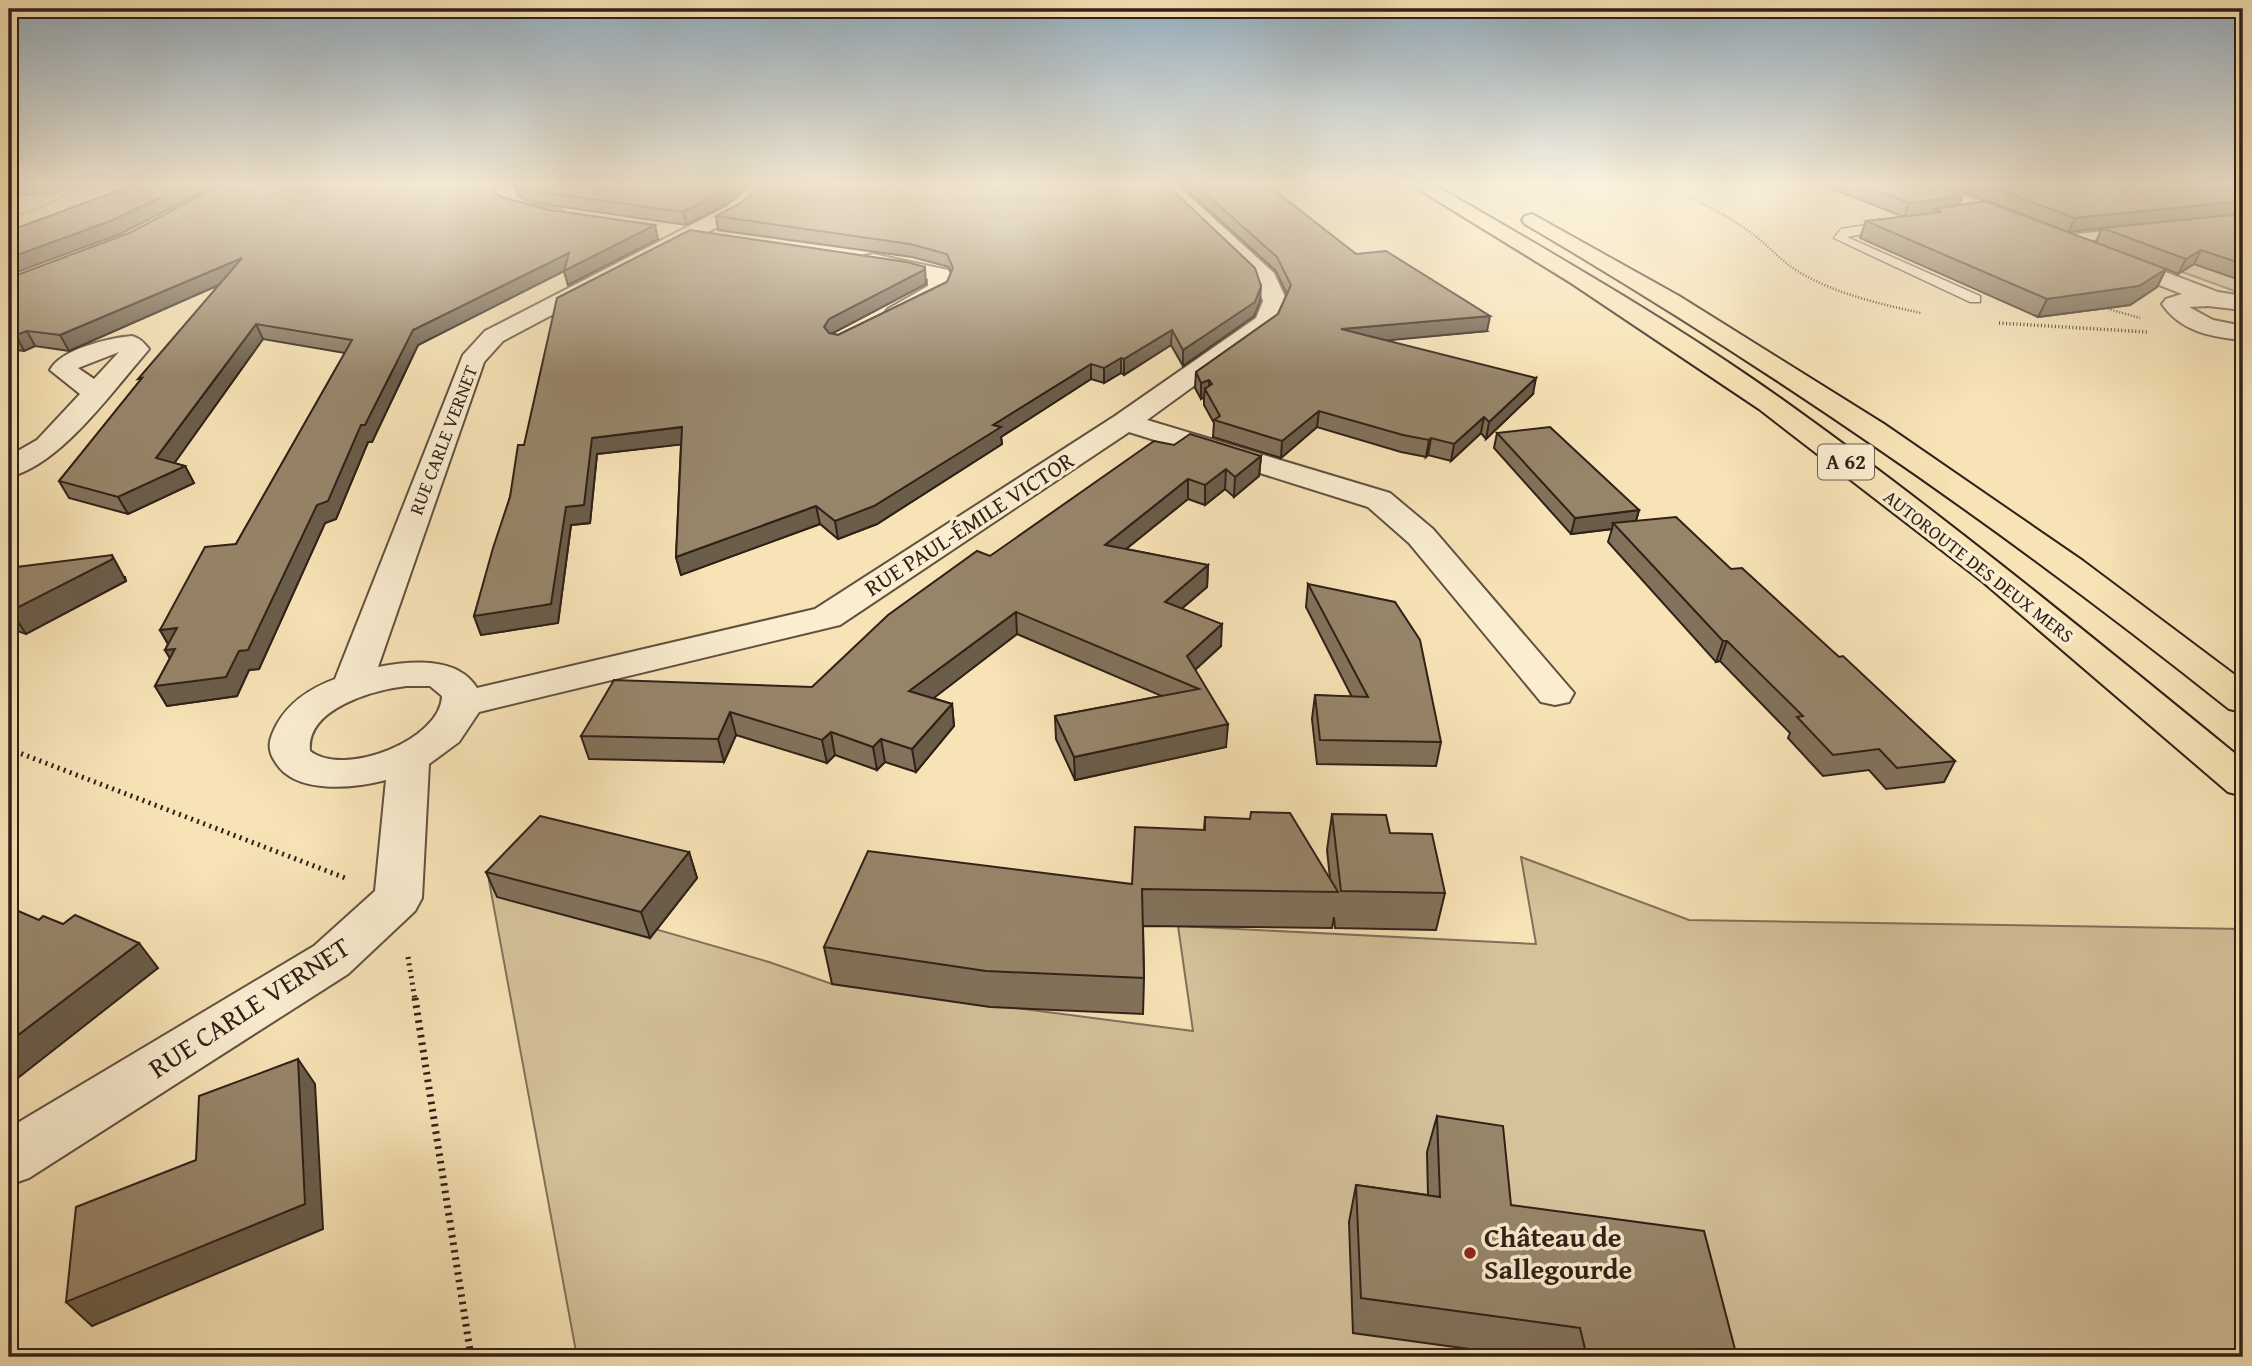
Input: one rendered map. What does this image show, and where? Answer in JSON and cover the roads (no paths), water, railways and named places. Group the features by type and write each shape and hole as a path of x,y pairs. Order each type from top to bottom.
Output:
{"highway":[{"name":"AUTOROUTE DES DEUX MERS","path":"1528,248 1579,278 1769,403 1995,575 2243,782"},
{"name":"AUTOROUTE DES DEUX MERS","path":"1582,248 1835,403 2071,568 2243,700"}],"street":[{"name":"RUE CARLE VERNET","path":"352,686 472,360 494,336 664,248"},
{"name":"RUE PAUL-ÉMILE VICTOR","path":"463,704 827,617 1125,422 1266,322 1275,301 1266,278 1233,248"},
{"path":"2085,248 2214,299"},
{"path":"856,259 911,267 940,275 939,289 874,324"},
{"path":"2243,303 2187,299 2174,304 2179,313 2202,324 2243,333"},
{"path":"2217,347 2243,357"},
{"path":"9,468 47,446 95,392"},
{"path":"1125,422 1379,500 1422,536 1555,693"},
{"path":"430,674 449,680 460,691 463,704 458,718 447,732 409,757 381,768 352,774 326,773 305,768 292,758 289,744 294,728 308,712 327,698 379,677 430,674"},
{"name":"RUE CARLE VERNET","path":"9,1159 331,960 398,898 409,757"}],"lane":[{"path":"1862,248 1975,299"}],"place":[{"name":"Château de Sallegourde","path":"1470,1253"}]}
